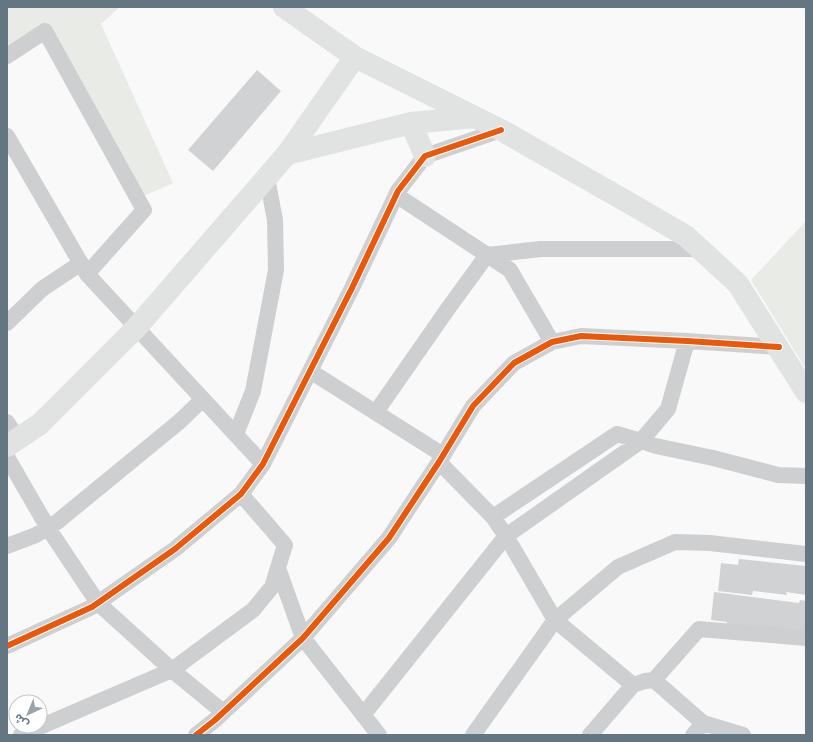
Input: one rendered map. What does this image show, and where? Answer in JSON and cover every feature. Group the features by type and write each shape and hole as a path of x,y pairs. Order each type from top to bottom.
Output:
{"street":[{"path":"284,7 355,57 501,130 686,236 738,284 806,392"},
{"path":"7,56 45,31 144,210 84,269 42,289 7,322"},
{"path":"223,712 172,670 98,603 48,528 10,441 40,424 136,328 287,154 355,57"},
{"path":"287,154 411,123 475,117"},
{"path":"411,123 425,156"},
{"path":"7,646 92,607 175,549 241,494 264,464 396,195 425,156 501,130"},
{"path":"7,136 13,159 84,269 136,328 264,464"},
{"path":"236,434 253,391 276,270 275,220 267,178"},
{"path":"396,195 510,270 552,342"},
{"path":"376,412 487,255 541,249 700,249"},
{"path":"196,735 303,638 388,538 441,458 473,406 514,363 552,342 581,336 687,340 779,347"},
{"path":"363,715 506,536 641,441 668,408 687,340"},
{"path":"310,371 376,412 441,458 493,517 506,536 555,620 633,685"},
{"path":"7,546 36,535 57,522 173,427 203,399"},
{"path":"493,517 618,434 656,446 713,458 778,475 806,476"},
{"path":"21,735 172,670 253,610 272,587 285,546 241,494"},
{"path":"473,735 555,620 618,567 675,542 710,542 806,554"},
{"path":"278,568 303,638 379,735"},
{"path":"590,735 633,685 644,681 654,680 700,629 806,638"},
{"path":"654,680 698,729 744,735"}],"shaded area":[{"path":"7,7 120,7 101,24 173,183 144,196 51,37 7,58"},
{"path":"806,221 806,369 751,280"}],"building":[{"path":"257,70 281,91 213,171 188,150"},
{"path":"739,559 806,566 806,595 786,592 787,595 753,591 752,595 718,591 721,563 738,565"},
{"path":"714,592 799,603 800,600 806,601 806,632 726,628 727,622 711,620"}],"cycle path":[{"path":"7,646 92,607 175,549 241,494 263,464 352,288 398,191 425,156 501,130"},
{"path":"196,735 215,720 303,638 389,538 439,462 473,406 514,363 552,342 581,336 779,347"}]}
